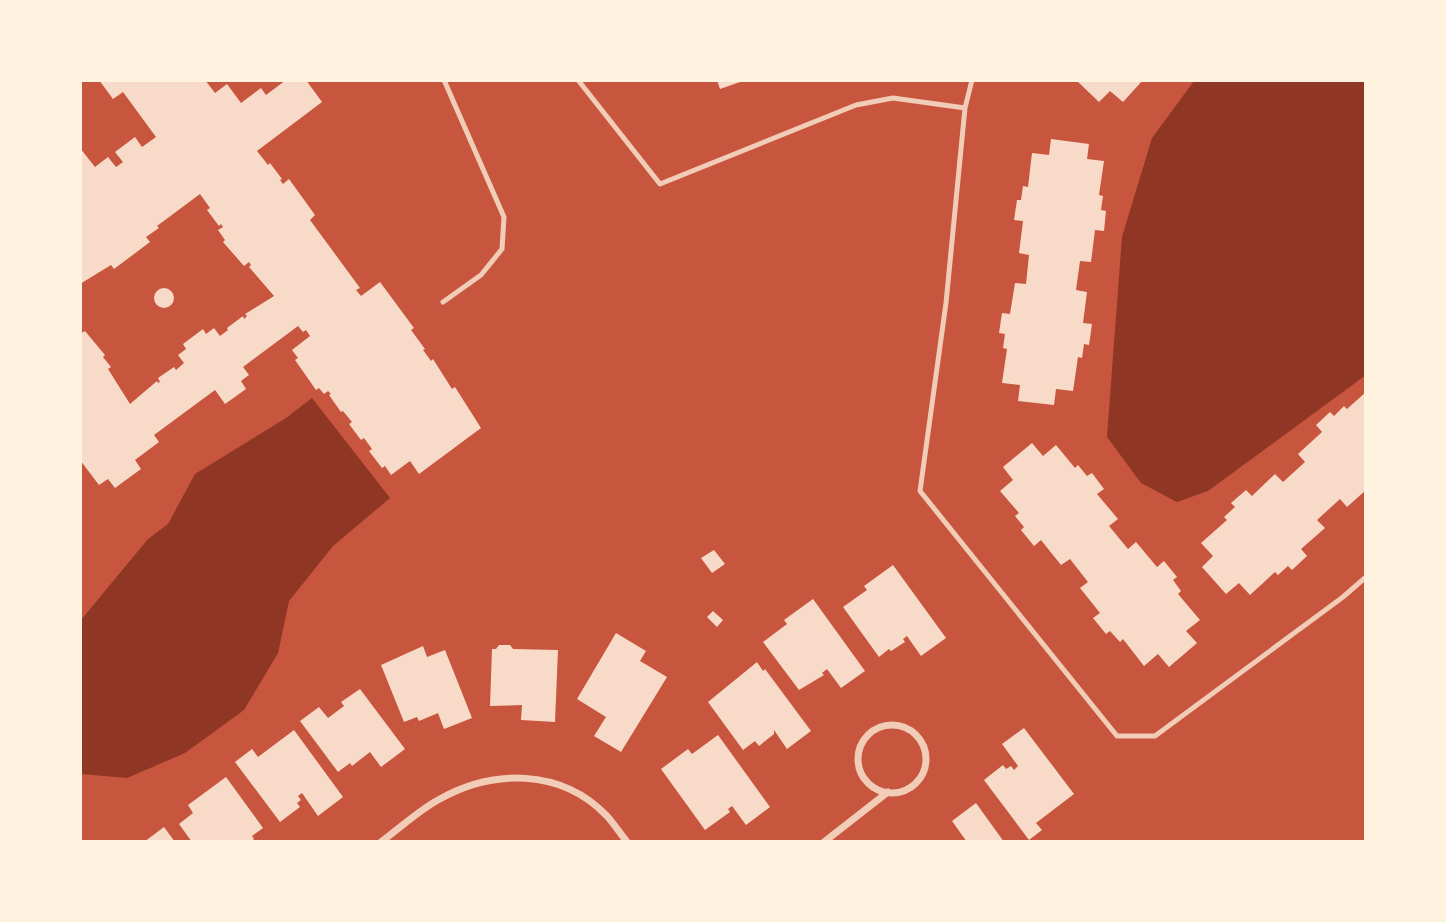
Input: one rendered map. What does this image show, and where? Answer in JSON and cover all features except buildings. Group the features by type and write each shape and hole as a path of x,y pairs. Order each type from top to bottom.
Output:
{"street":[{"path":"824,842 888,792 907,790 923,774 926,751 921,740 913,732 892,724 872,731 859,749 858,760 865,780 873,787 888,792"},
{"path":"381,842 435,801 459,788 489,779 523,776 555,783 583,796 607,816 627,842"}],"lane":[{"path":"443,302 481,275 502,249 504,217 444,80"},
{"path":"578,80 660,184 856,105 893,98 965,108"},
{"path":"972,80 965,108 946,303 919,491 1117,736 1155,736 1343,597 1366,577"}],"shaded area":[{"path":"1194,81 1365,81 1366,375 1208,491 1177,502 1141,483 1107,437 1122,237 1152,138"},
{"path":"312,398 390,498 333,546 289,601 278,653 244,710 185,753 127,778 81,774 81,620 148,539 168,524 195,474 286,418"}]}
